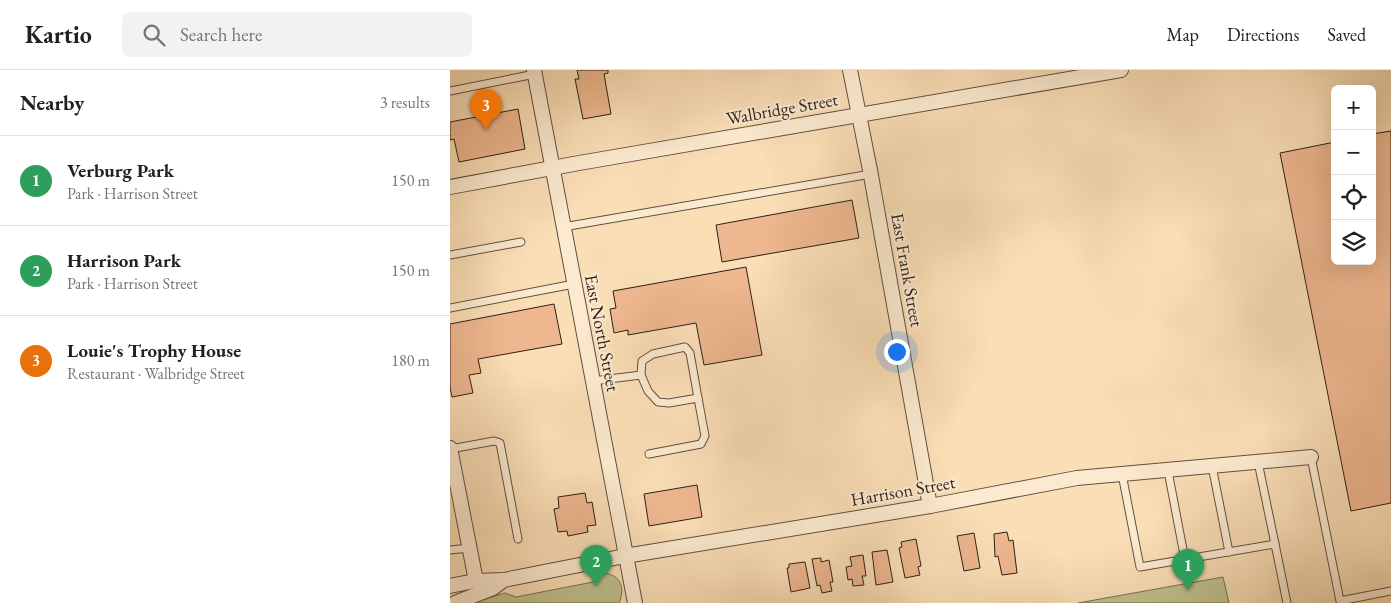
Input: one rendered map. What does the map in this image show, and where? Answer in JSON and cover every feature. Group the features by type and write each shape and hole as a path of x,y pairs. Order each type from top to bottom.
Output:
{"street":[{"name":"East Frank Street","path":"850,70 871,174 930,506"},
{"name":"Walbridge Street","path":"450,187 1121,70"},
{"name":"East North Street","path":"534,72 635,603"},
{"path":"450,448 476,581"},
{"name":"Harrison Street","path":"450,586 476,581 504,580 625,556 930,506 1077,478 1311,457"},
{"name":"Harrison Street","path":"455,603 492,588 504,580"}],"lane":[{"path":"450,91 534,72"},
{"path":"563,227 871,174"},
{"path":"450,255 521,242"},
{"path":"450,308 574,284"},
{"path":"649,454 701,444 705,436 690,353 684,347 653,354 642,361 642,375 648,391 658,402 669,403 698,398"},
{"path":"593,382 642,375"},
{"path":"450,448 494,441 500,443 518,538"},
{"path":"1311,457 1340,602 1391,590"},
{"path":"1258,462 1287,603"},
{"path":"1212,466 1229,552"},
{"path":"1168,471 1185,560"},
{"path":"1122,474 1140,567 1275,544"},
{"path":"450,550 470,548"}],"green space":[{"path":"606,573 616,577 621,584 622,593 619,603 472,603 505,593 516,597 593,582 598,576"},
{"path":"1223,577 1229,603 1078,603"}],"building":[{"path":"577,70 608,70 608,73 604,74 611,114 583,119 575,79 579,79"},
{"path":"518,109 525,149 459,162 454,139 450,140 450,122"},
{"path":"1391,131 1391,503 1351,511 1280,153 1331,143 1331,265 1376,265 1376,133"},
{"path":"852,200 859,238 722,262 716,225"},
{"path":"746,267 762,355 704,365 696,323 628,335 628,330 614,333 610,309 616,308 613,291"},
{"path":"554,304 562,344 478,359 481,373 469,375 473,393 452,397 450,387 450,324"},
{"path":"697,485 702,517 649,526 644,494"},
{"path":"585,493 587,503 592,502 596,525 587,526 588,532 568,536 567,531 558,532 554,509 559,508 558,497"},
{"path":"1007,532 1009,541 1013,540 1017,573 1002,575 998,556 995,557 994,534"},
{"path":"974,533 980,568 964,571 957,536"},
{"path":"916,539 921,566 918,567 920,575 905,578 899,548 902,547 901,542"},
{"path":"887,550 893,582 876,585 872,552"},
{"path":"863,555 866,576 862,576 864,585 853,586 852,579 848,580 846,567 852,566 850,557"},
{"path":"821,558 821,562 829,560 833,582 830,582 832,591 822,593 820,585 817,586 812,559"},
{"path":"805,562 810,588 791,592 787,568 789,568 789,564"}],"place":[{"name":"Louie's Trophy House","path":"486,130"},
{"name":"Harrison Park","path":"596,586"},
{"name":"Verburg Park","path":"1188,590"}]}
